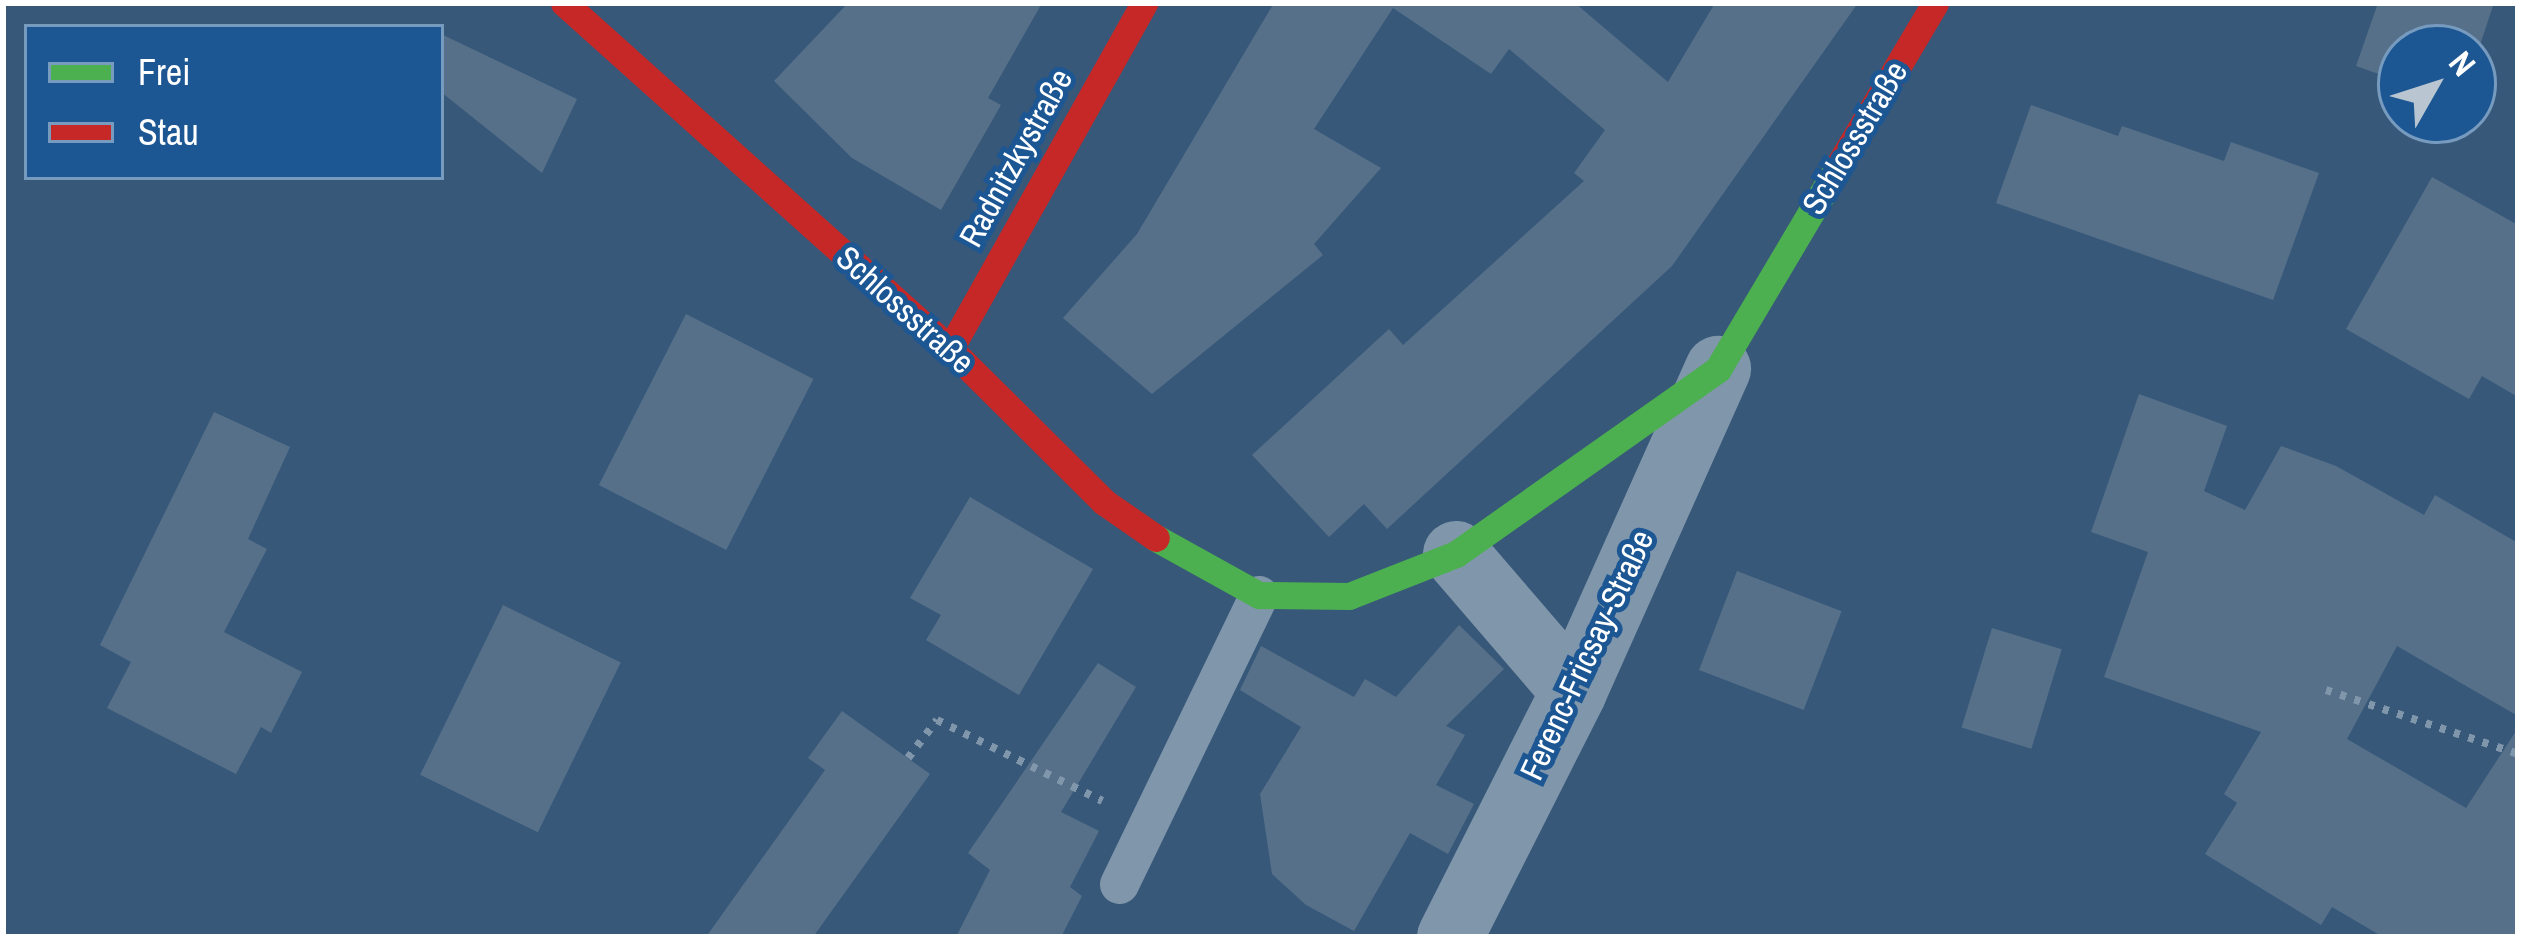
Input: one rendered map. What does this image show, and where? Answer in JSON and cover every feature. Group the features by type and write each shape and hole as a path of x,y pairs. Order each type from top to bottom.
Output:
{"street":[{"name":"Schlossstraße","path":"564,3 950,349 1104,502 1190,562 1259,595 1349,596 1456,554 1718,369 1935,3"},
{"name":"Radnitzkystraße","path":"950,349 1144,3"},
{"name":"Ferenc-Fricsay-Straße","path":"1450,937 1574,691 1718,369"},
{"path":"1456,554 1574,691"}],"lane":[{"path":"1119,884 1259,595"}],"path":[{"path":"2326,690 2518,754"},
{"path":"908,758 937,720 1148,824"}],"building":[{"path":"848,3 1042,3 988,98 1001,105 941,210 852,158 774,81"},
{"path":"1274,3 1575,3 1668,82 1715,3 1858,3 1672,266 1387,529 1364,504 1329,537 1252,455 1389,329 1403,345 1584,181 1574,173 1605,130 1509,49 1491,74 1393,8 1314,129 1381,168 1314,244 1323,255 1152,394 1063,318 1137,234"},
{"path":"2378,3 2494,3 2487,24 2377,24 2377,73 2356,66"},
{"path":"444,35 577,99 542,173 444,94"},
{"path":"2031,105 2118,136 2122,126 2224,161 2231,142 2319,173 2273,300 1996,203"},
{"path":"2432,177 2518,225 2518,397 2482,376 2469,399 2346,329"},
{"path":"686,314 813,379 726,550 599,485"},
{"path":"2139,394 2227,426 2204,491 2245,510 2281,446 2336,466 2424,515 2435,495 2518,543 2518,716 2397,646 2347,739 2466,808 2518,728 2518,937 2383,937 2332,907 2321,925 2205,854 2237,803 2224,794 2261,732 2104,677 2148,552 2091,532"},
{"path":"214,412 290,447 248,539 267,549 224,632 302,672 271,733 261,727 236,774 107,708 131,662 100,645"},
{"path":"970,497 1093,569 1019,695 926,640 941,615 910,598"},
{"path":"1737,571 1842,611 1804,710 1699,670"},
{"path":"503,605 621,662 538,832 420,775"},
{"path":"1459,625 1504,669 1446,726 1465,735 1436,785 1474,804 1448,854 1410,833 1354,931 1306,905 1272,874 1260,794 1301,727 1240,690 1261,646 1354,697 1365,679 1396,697"},
{"path":"1992,628 2062,649 2031,749 1962,727"},
{"path":"1098,663 1136,687 1061,812 1099,831 1070,887 1082,896 1061,937 956,937 990,870 968,853"},
{"path":"842,711 930,774 813,937 706,937 825,770 808,758"}],"traffic: fast":[{"path":"1156,538 1259,595 1349,596 1456,554 1718,369 1839,165"}],"traffic: jam":[{"path":"564,3 950,349 1104,502 1156,538"},
{"path":"950,349 1144,3"},
{"path":"1839,165 1935,3"}]}
